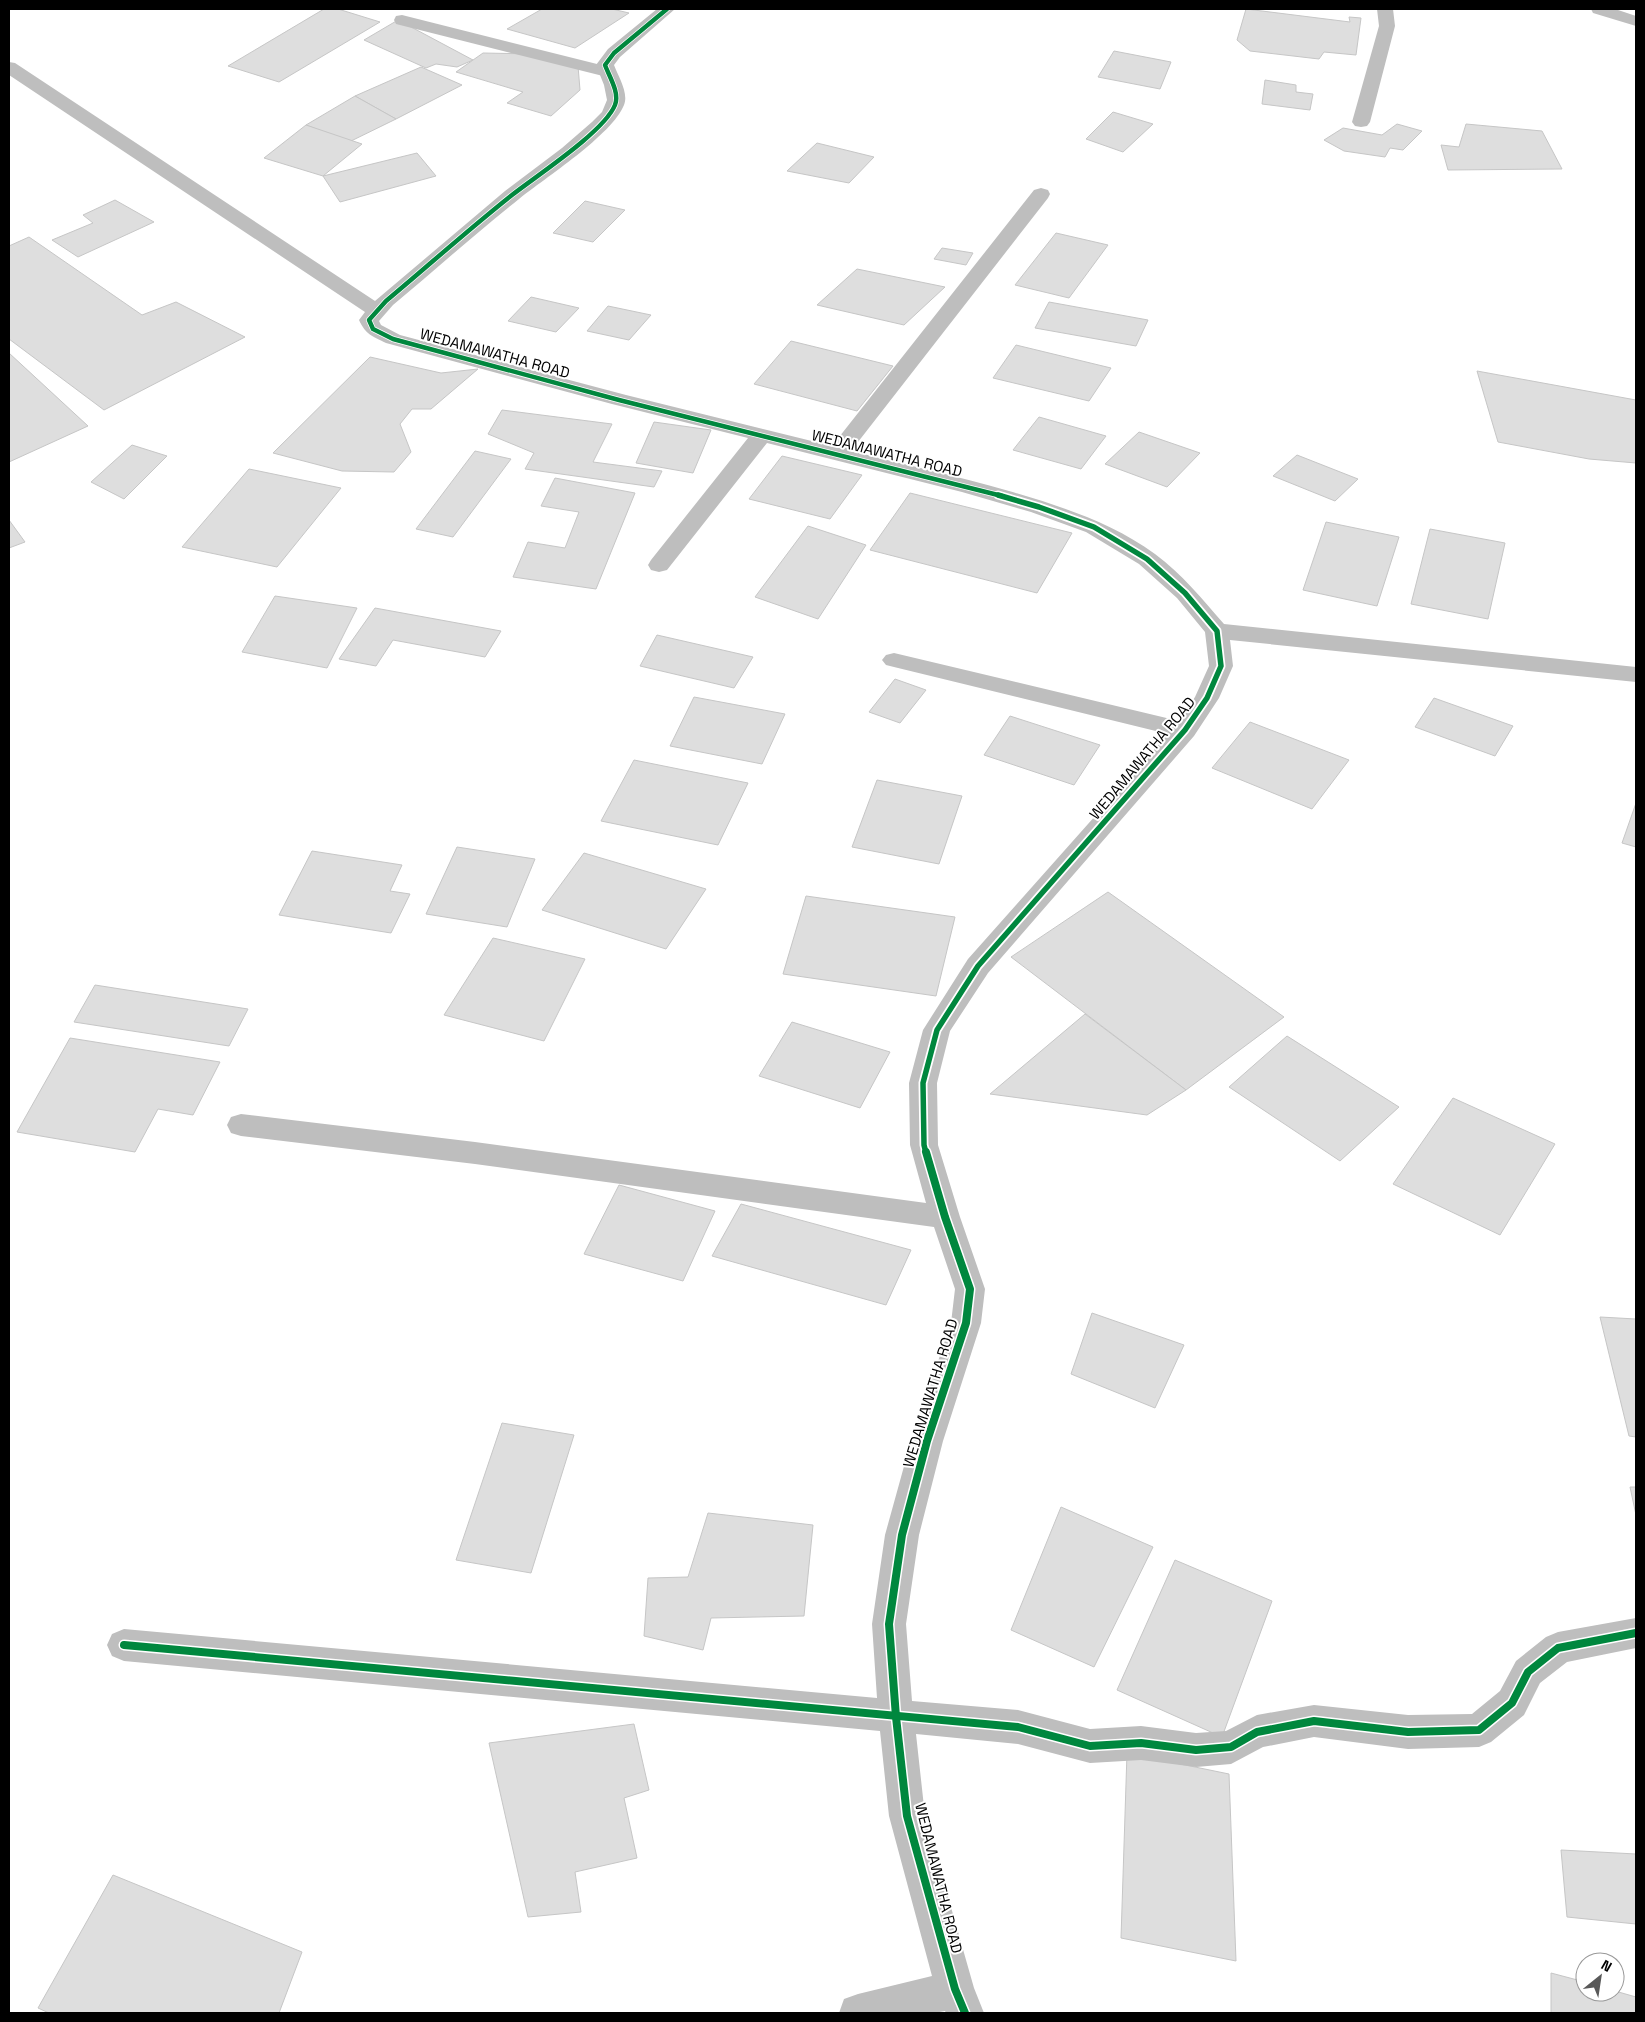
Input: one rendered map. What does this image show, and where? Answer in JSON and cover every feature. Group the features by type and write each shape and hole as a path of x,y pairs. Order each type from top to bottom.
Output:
{"street":[{"path":"9,67 376,310 511,197 586,138 615,106 617,96 605,65 614,53 667,9"},
{"path":"1361,122 1387,26 1385,9"},
{"path":"1599,9 1636,21"},
{"path":"402,20 607,72"},
{"path":"836,454 1041,194"},
{"name":"WEDAMAWATHA ROAD","path":"376,310 369,320 373,328 393,339 619,400 970,487 1039,507 1094,527 1147,559 1185,593 1217,631 1221,666 1208,698 1185,730 978,966 937,1030 923,1083 924,1145 945,1217 970,1289 966,1323 927,1441 902,1536 889,1624 896,1717 907,1816 960,2001"},
{"path":"659,565 762,435"},
{"path":"1217,631 1636,674"},
{"path":"894,660 1185,730"},
{"path":"241,1125 485,1154 945,1217"},
{"path":"124,1644 1018,1727 1090,1746 1141,1743 1196,1750 1230,1747 1257,1732 1314,1721 1408,1732 1479,1730 1512,1703 1528,1672 1558,1648 1636,1633"},
{"path":"858,2013 960,2001"}],"building":[{"path":"324,9 338,9 380,22 279,82 228,66"},
{"path":"542,9 612,9 629,13 575,48 507,29"},
{"path":"1246,9 1350,22 1349,17 1361,18 1356,55 1324,52 1319,59 1250,51 1237,40"},
{"path":"398,20 473,60 457,67 436,64 426,68 364,40"},
{"path":"1114,51 1171,62 1160,89 1098,77"},
{"path":"483,53 534,54 578,66 580,90 551,116 507,103 523,92 456,72"},
{"path":"421,67 462,85 396,119 355,96"},
{"path":"1265,80 1296,85 1296,92 1313,94 1310,110 1262,104"},
{"path":"355,96 396,119 349,142 306,125"},
{"path":"1113,112 1153,124 1123,152 1086,139"},
{"path":"1397,124 1422,131 1403,150 1390,148 1385,157 1344,151 1324,140 1343,128 1382,135"},
{"path":"1466,124 1542,131 1562,169 1448,170 1441,145 1459,147"},
{"path":"306,125 362,144 323,176 264,158"},
{"path":"817,143 874,157 849,183 787,171"},
{"path":"417,153 436,176 340,202 323,176"},
{"path":"115,200 154,222 78,257 52,240 93,223 83,215"},
{"path":"585,201 625,210 593,242 553,233"},
{"path":"1056,233 1108,245 1069,298 1015,285"},
{"path":"29,237 142,315 176,302 245,337 104,410 9,339 9,246"},
{"path":"942,248 973,253 966,265 934,259"},
{"path":"857,269 945,287 904,325 817,305"},
{"path":"531,297 579,308 556,332 508,321"},
{"path":"1049,302 1148,320 1136,346 1035,328"},
{"path":"608,306 651,315 629,340 587,331"},
{"path":"791,341 893,366 857,411 754,384"},
{"path":"1016,345 1111,368 1089,401 993,378"},
{"path":"9,353 88,426 9,462"},
{"path":"370,357 441,373 478,369 431,409 412,409 400,424 411,452 394,472 342,471 273,453"},
{"path":"1477,371 1636,400 1636,463 1589,459 1498,442"},
{"path":"502,410 612,424 593,462 662,471 654,487 525,469 534,453 488,434"},
{"path":"1039,417 1106,436 1081,469 1013,450"},
{"path":"654,422 711,430 693,473 636,463"},
{"path":"1139,432 1200,453 1167,487 1105,464"},
{"path":"132,445 167,456 124,499 91,482"},
{"path":"475,451 511,459 453,537 416,529"},
{"path":"1297,455 1358,479 1335,501 1273,476"},
{"path":"782,456 862,475 830,519 749,499"},
{"path":"249,469 341,488 277,567 182,547"},
{"path":"555,478 635,493 596,589 513,577 528,542 565,548 579,512 541,506"},
{"path":"910,493 1072,533 1037,593 870,550"},
{"path":"9,520 25,542 9,548"},
{"path":"1326,522 1399,537 1377,606 1303,590"},
{"path":"808,526 866,545 818,619 755,597"},
{"path":"1430,529 1505,543 1488,619 1411,604"},
{"path":"275,596 357,608 327,668 242,652"},
{"path":"375,608 501,631 485,657 393,640 376,666 339,659"},
{"path":"657,635 753,657 734,688 640,666"},
{"path":"895,679 926,690 900,723 869,712"},
{"path":"694,697 785,714 762,764 670,746"},
{"path":"1434,698 1513,726 1495,756 1415,727"},
{"path":"1010,716 1100,745 1074,785 984,755"},
{"path":"1250,722 1349,760 1312,809 1212,768"},
{"path":"634,760 748,783 718,845 601,821"},
{"path":"877,780 962,796 939,864 852,847"},
{"path":"1636,803 1636,847 1622,843"},
{"path":"457,847 535,859 507,927 426,914"},
{"path":"312,851 402,865 390,891 410,894 391,933 279,915"},
{"path":"584,853 706,889 666,949 542,910"},
{"path":"1108,892 1284,1017 1186,1090 1011,957"},
{"path":"806,896 955,917 936,996 783,974"},
{"path":"493,938 585,959 544,1041 444,1015"},
{"path":"95,985 248,1009 229,1046 74,1022"},
{"path":"1085,1014 1186,1090 1147,1115 990,1094"},
{"path":"792,1022 890,1052 860,1108 759,1076"},
{"path":"1287,1036 1399,1107 1340,1161 1229,1087"},
{"path":"70,1038 220,1062 193,1115 158,1109 135,1152 17,1132"},
{"path":"1453,1098 1555,1144 1500,1235 1393,1184"},
{"path":"619,1185 715,1211 683,1281 584,1254"},
{"path":"741,1204 911,1250 886,1305 712,1256"},
{"path":"1092,1313 1184,1345 1155,1408 1071,1374"},
{"path":"1600,1317 1636,1319 1636,1437 1629,1436"},
{"path":"502,1423 574,1435 531,1573 456,1560"},
{"path":"1630,1487 1636,1487 1636,1515"},
{"path":"1061,1507 1153,1547 1094,1667 1011,1630"},
{"path":"708,1513 813,1525 804,1616 711,1618 703,1650 644,1636 648,1578 688,1577"},
{"path":"1175,1560 1272,1601 1222,1737 1117,1690"},
{"path":"634,1724 649,1790 624,1798 637,1858 575,1872 581,1912 528,1917 489,1743"},
{"path":"1127,1753 1229,1774 1236,1961 1121,1938"},
{"path":"1561,1850 1636,1854 1636,1924 1567,1917"},
{"path":"113,1875 302,1952 279,2013 49,2013 38,2008"},
{"path":"1551,1973 1575,1979 1575,2002 1625,2002 1625,1994 1636,1997 1636,2013 1551,2013"}],"cycle path":[{"path":"667,9 614,53 605,65 616,95 615,105 609,115 585,139 512,195 386,301 369,320 373,329 393,339 619,400 970,487 1039,507 1094,527 1147,559 1185,593 1217,631 1221,666 1207,698 1185,730 978,966 937,1030 923,1083 924,1145 945,1217 970,1289 966,1323 927,1441 902,1535 889,1624 896,1717 907,1816 955,1989 965,2013"},
{"path":"124,1645 1018,1727 1090,1746 1141,1743 1196,1750 1231,1747 1257,1732 1314,1721 1408,1732 1479,1730 1512,1703 1528,1672 1558,1648 1636,1633"}]}
